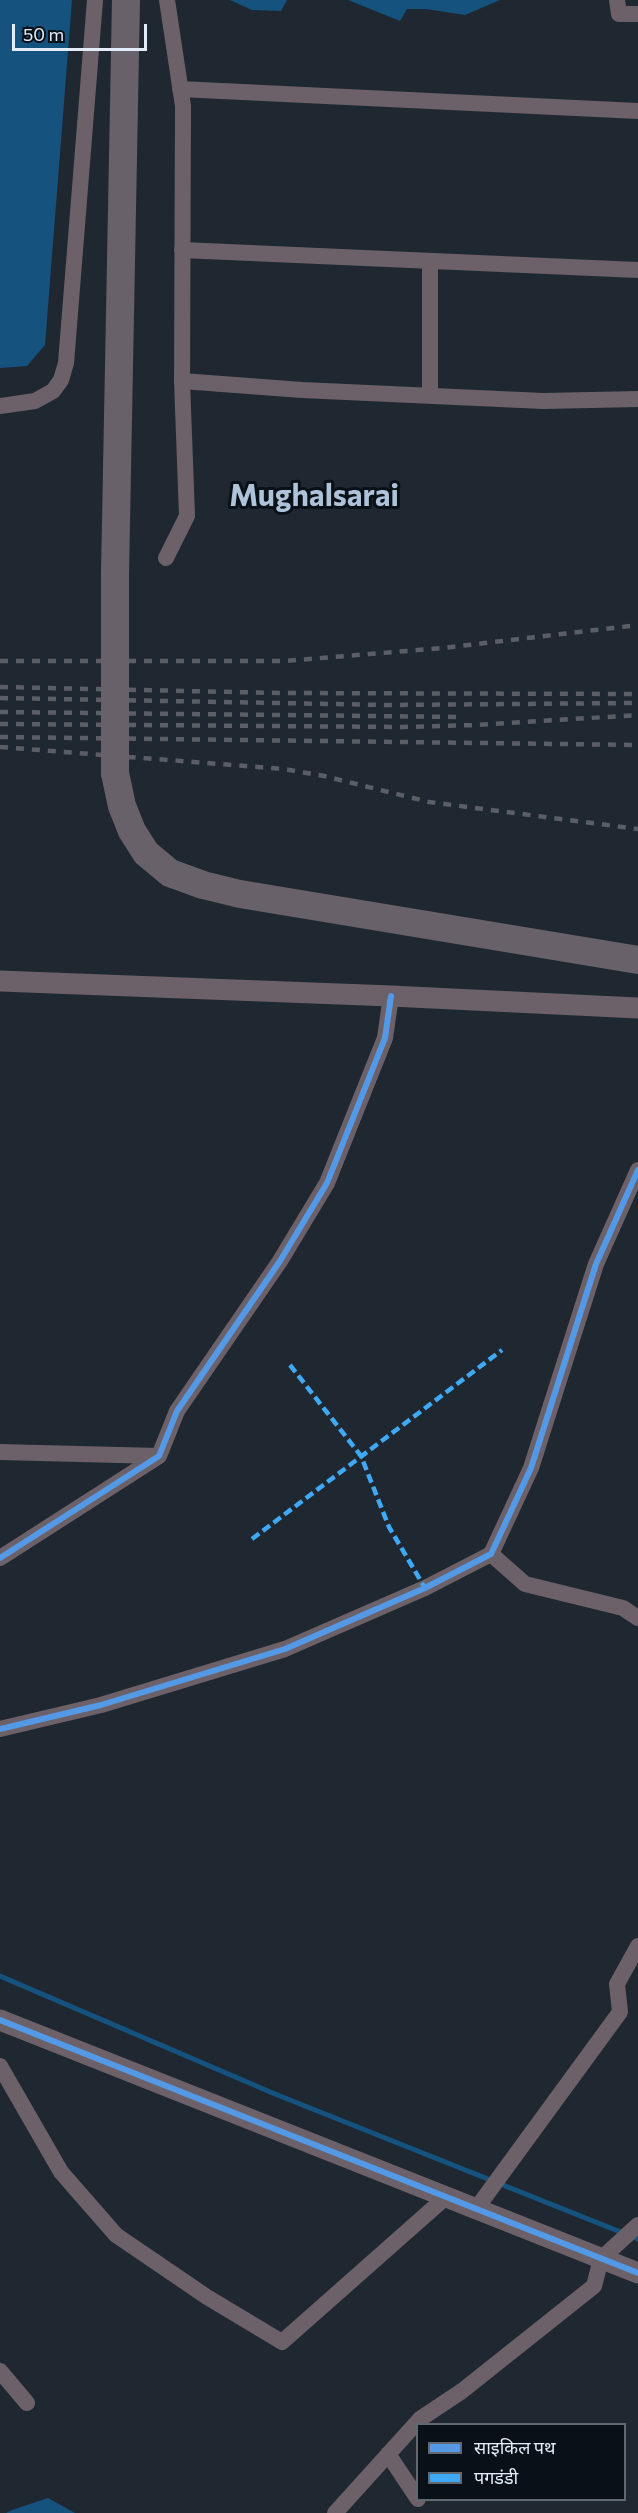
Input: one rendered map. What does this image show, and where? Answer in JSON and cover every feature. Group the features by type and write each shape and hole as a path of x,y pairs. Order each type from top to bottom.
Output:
{"highway":[{"path":"126,0 115,574 115,773 122,806 132,831 146,853 170,873 203,885 240,894 638,960"}],"street":[{"path":"0,406 35,401 53,391 61,380 66,363 95,0"},
{"path":"166,558 187,516 182,381 183,106 167,0"},
{"path":"617,0 619,14 638,14"},
{"path":"180,89 638,111"},
{"path":"182,250 638,270"},
{"path":"430,261 430,396"},
{"path":"182,381 543,401 638,399"},
{"path":"5,983 391,996 638,1008"},
{"path":"0,1558 159,1456 177,1411 280,1261 327,1184 385,1038 391,996"},
{"path":"0,1729 101,1705 285,1649 425,1588 491,1554 531,1468 596,1264 638,1170"},
{"path":"0,1452 159,1456"},
{"path":"491,1554 525,1584 623,1608 638,1618"},
{"path":"476,2209 620,2012 617,1984 638,1946"},
{"path":"0,2020 638,2274"},
{"path":"0,2066 61,2172 116,2235 207,2297 282,2342 446,2197"},
{"path":"416,2423 462,2391 594,2286 601,2259 631,2232"},
{"path":"0,2371 27,2403"},
{"path":"334,2513 416,2423"},
{"path":"388,2454 416,2496"}],"water":[{"path":"0,0 72,0 45,345 27,366 0,368"},
{"path":"230,0 287,0 281,11 252,10"},
{"path":"348,0 500,0 465,15 426,9 407,9 400,21"},
{"path":"48,2498 75,2513 6,2513 12,2510"}],"waterway":[{"path":"0,1976 275,2094 638,2239"}],"railway":[{"path":"0,661 285,661 443,648 638,625"},
{"path":"0,687 279,693 638,694"},
{"path":"0,698 388,705 638,703"},
{"path":"0,712 464,717"},
{"path":"0,724 403,727 638,715"},
{"path":"0,737 638,745"},
{"path":"0,747 284,769 324,776 429,802 638,829"}],"marked path":[{"path":"252,1539 502,1350"},
{"path":"290,1365 361,1456 389,1527 425,1588"}],"cycle path":[{"path":"0,1558 159,1456 177,1411 280,1261 327,1183 385,1038 391,996"},
{"path":"0,1729 101,1705 285,1649 425,1588 491,1554 531,1468 596,1264 638,1170"},
{"path":"0,2020 638,2273"}],"district":[{"name":"Mughalsarai","path":"314,496"}]}
